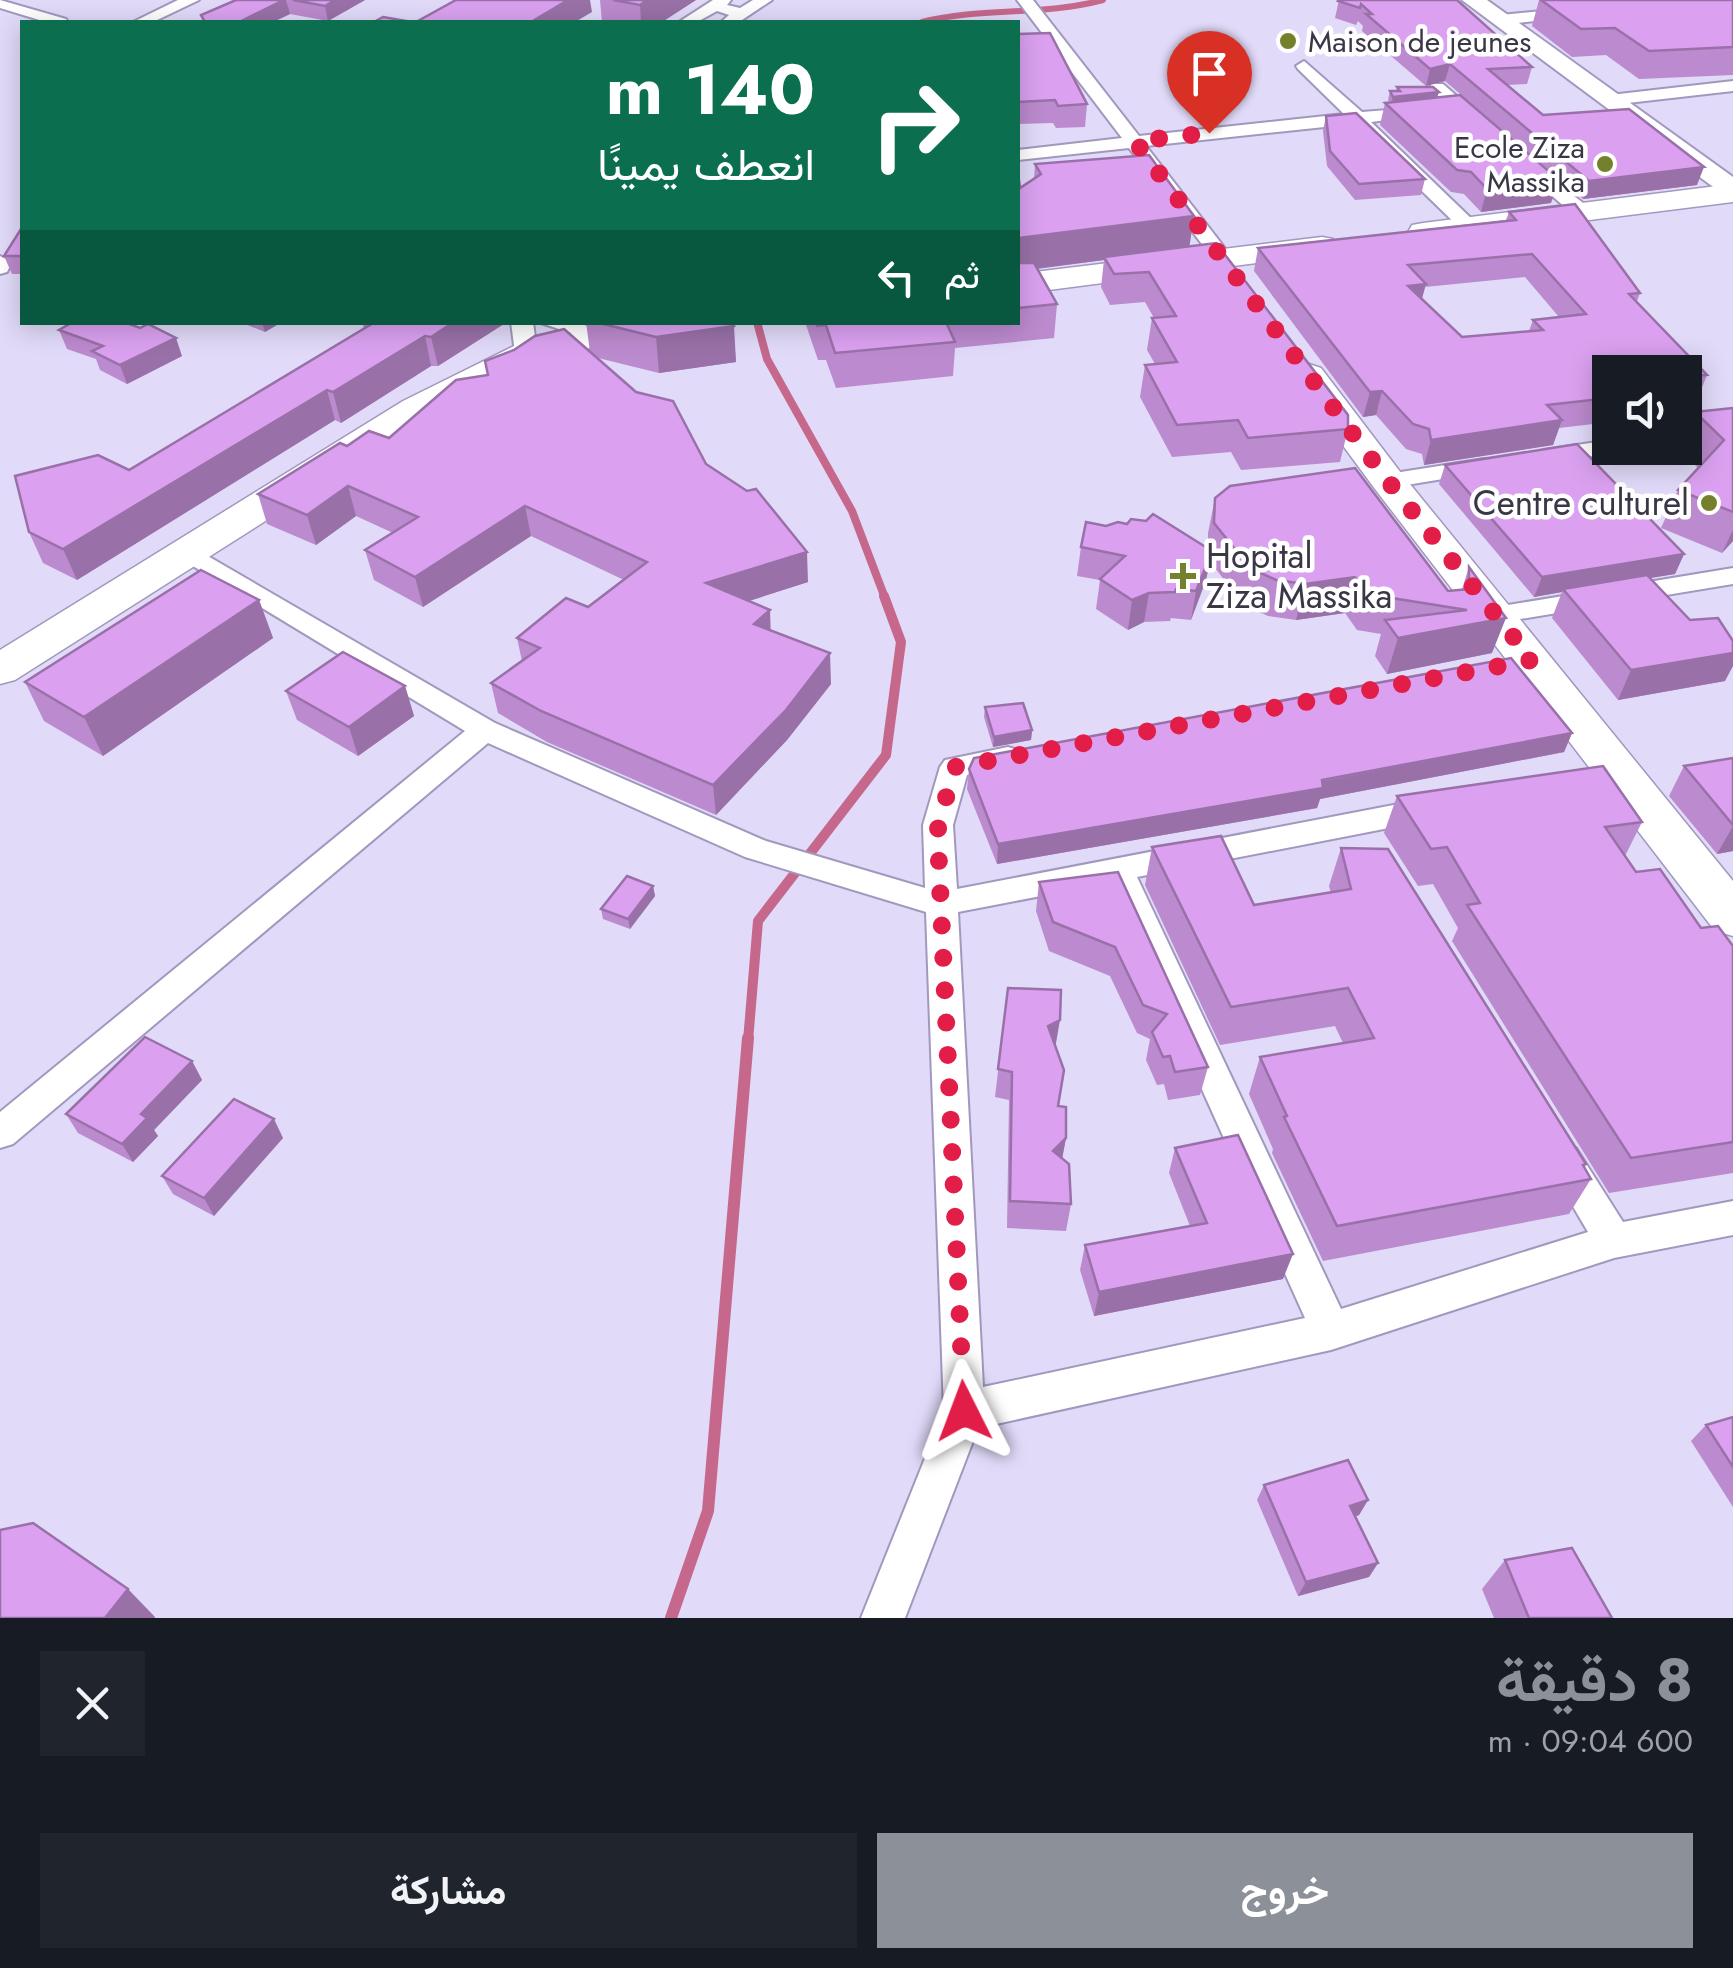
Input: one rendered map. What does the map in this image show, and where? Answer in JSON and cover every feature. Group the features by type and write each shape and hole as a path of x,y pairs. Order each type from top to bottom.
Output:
{"main road":[{"path":"1472,0 1733,191"},
{"path":"1392,236 1733,191"},
{"path":"1020,284 1235,276 1355,241"},
{"path":"0,670 532,333 598,336 671,325"},
{"path":"1282,339 1496,616 1512,664 1600,776 1733,917"}],"street":[{"path":"145,20 191,0"},
{"path":"691,20 719,3 736,18 764,0"},
{"path":"0,4 53,20"},
{"path":"1031,9 1235,276"},
{"path":"1500,20 1591,12"},
{"path":"1304,66 1468,225"},
{"path":"1610,100 1733,86"},
{"path":"1437,88 1489,133"},
{"path":"1020,155 1459,107"},
{"path":"1504,146 1580,210"},
{"path":"1388,481 1592,449"},
{"path":"187,552 485,730 756,850 940,904 1451,805"},
{"path":"1496,616 1733,576"},
{"path":"0,1133 485,730"},
{"path":"882,1618 964,1411 938,825 955,767 1031,753"},
{"path":"1358,823 1378,857"},
{"path":"1118,869 1331,1330"},
{"path":"1542,1124 1614,1241"},
{"path":"964,1411 1331,1330 1614,1241 1733,1218"}],"building":[{"path":"236,0 284,0 243,20 204,20 201,15"},
{"path":"293,0 335,0 325,6"},
{"path":"456,0 568,0 534,20 420,20"},
{"path":"613,0 647,0 640,5"},
{"path":"1339,0 1457,0 1532,67 1488,69 1543,115 1629,109 1704,167 1589,181 1450,64 1430,69 1366,14 1372,14 1361,4 1360,8"},
{"path":"1541,0 1733,0 1733,47 1649,51 1615,28 1581,29"},
{"path":"1050,33 1087,104 1020,102 1020,34"},
{"path":"1397,87 1433,87 1439,92 1393,97 1390,91 1400,91"},
{"path":"1460,95 1559,180 1487,189 1471,172 1457,170 1385,103"},
{"path":"1356,113 1425,179 1359,184 1330,151 1326,116"},
{"path":"1149,155 1194,216 1020,238 1020,188 1041,174 1035,164"},
{"path":"1575,204 1640,293 1629,294 1688,355 1592,355 1592,400 1547,405 1562,420 1431,440 1429,429 1413,424 1382,391 1370,392 1258,248 1516,220 1509,212","holes":["1532,254 1586,314 1533,320 1543,330 1462,337 1408,286 1426,284 1408,265"]},
{"path":"20,231 20,256 4,256"},
{"path":"1216,243 1348,415 1348,429 1248,438 1238,420 1177,425 1145,365 1177,362 1152,318 1176,316 1149,272 1114,274 1104,257"},
{"path":"1020,263 1034,263 1057,304 1020,308"},
{"path":"68,325 150,325 176,338 120,365 92,351 103,346 59,330"},
{"path":"370,325 449,325 333,392 327,390 63,549 29,532 15,476 98,455 129,470"},
{"path":"607,325 734,326 656,337"},
{"path":"826,325 947,325 955,342 835,353"},
{"path":"564,329 636,392 673,401 706,464 747,491 756,489 807,552 706,583 770,610 754,624 830,653 786,710 713,785 541,711 491,683 540,648 517,638 566,598 588,607 647,562 525,506 415,577 365,550 418,517 348,486 307,515 258,494 340,443 347,446 369,431 389,438 456,380 488,375 485,361 514,350 535,336"},
{"path":"1733,408 1733,512 1678,490 1724,440 1702,419 1702,411"},
{"path":"1577,444 1592,459 1592,465 1597,465 1684,554 1542,577 1445,465"},
{"path":"1355,468 1448,591 1469,589 1469,567 1506,618 1398,638 1385,620 1467,610 1367,594 1355,577 1305,584 1276,580 1250,568 1214,523 1215,498 1230,486"},
{"path":"1153,514 1212,551 1196,591 1176,589 1132,600 1100,579 1125,556 1081,547 1086,522 1106,526 1127,524 1131,519 1146,521"},
{"path":"201,570 259,600 84,717 25,682"},
{"path":"1647,575 1690,620 1718,618 1733,641 1733,653 1631,670 1563,589"},
{"path":"343,652 405,686 349,727 286,691"},
{"path":"1511,658 1572,733 1322,780 1323,788 998,844 969,769 974,758"},
{"path":"1023,703 1032,730 994,737 985,707"},
{"path":"1733,758 1733,825 1684,766"},
{"path":"1603,766 1642,822 1605,827 1636,872 1660,869 1701,928 1718,926 1733,946 1733,1142 1631,1158 1467,905 1480,903 1447,847 1431,849 1397,796"},
{"path":"1221,836 1254,905 1351,889 1341,848 1388,849 1586,1164 1583,1165 1591,1179 1337,1226 1284,1117 1287,1116 1260,1057 1374,1038 1348,988 1231,1007 1152,847"},
{"path":"1118,872 1208,1067 1175,1072 1170,1056 1163,1057 1152,1032 1167,1014 1143,1005 1115,947 1053,922 1039,882"},
{"path":"627,876 653,886 628,919 601,909"},
{"path":"1008,988 1061,990 1060,1020 1048,1026 1064,1070 1058,1106 1066,1107 1066,1138 1053,1151 1069,1164 1071,1204 1010,1201 1012,1072 998,1069"},
{"path":"145,1037 192,1061 141,1114 147,1118 122,1144 66,1114"},
{"path":"234,1099 274,1119 204,1198 162,1176"},
{"path":"1238,1135 1293,1254 1099,1292 1085,1245 1207,1223 1175,1148"},
{"path":"1733,1417 1733,1467 1706,1425"},
{"path":"1348,1460 1368,1500 1350,1506 1378,1563 1306,1582 1264,1485"},
{"path":"33,1523 128,1589 105,1618 0,1618 0,1530"},
{"path":"1572,1548 1612,1618 1529,1618 1505,1560"}],"waterway":[{"path":"931,20 1103,0"},
{"path":"758,325 767,359 852,511 885,598"},
{"path":"748,1041 758,921 886,755 901,642 884,596"},
{"path":"671,1618 708,1511 748,1038"}],"place":[{"name":"Maison de jeunes","path":"1288,41"},
{"name":"Ecole Ziza Massika","path":"1605,164"},
{"name":"Centre culturel","path":"1709,503"},
{"name":"Hopital Ziza Massika","path":"1183,576"}],"route":[{"path":"964,1411 938,825 955,767 1532,660 1388,481 1135,141 1209,133"}]}
